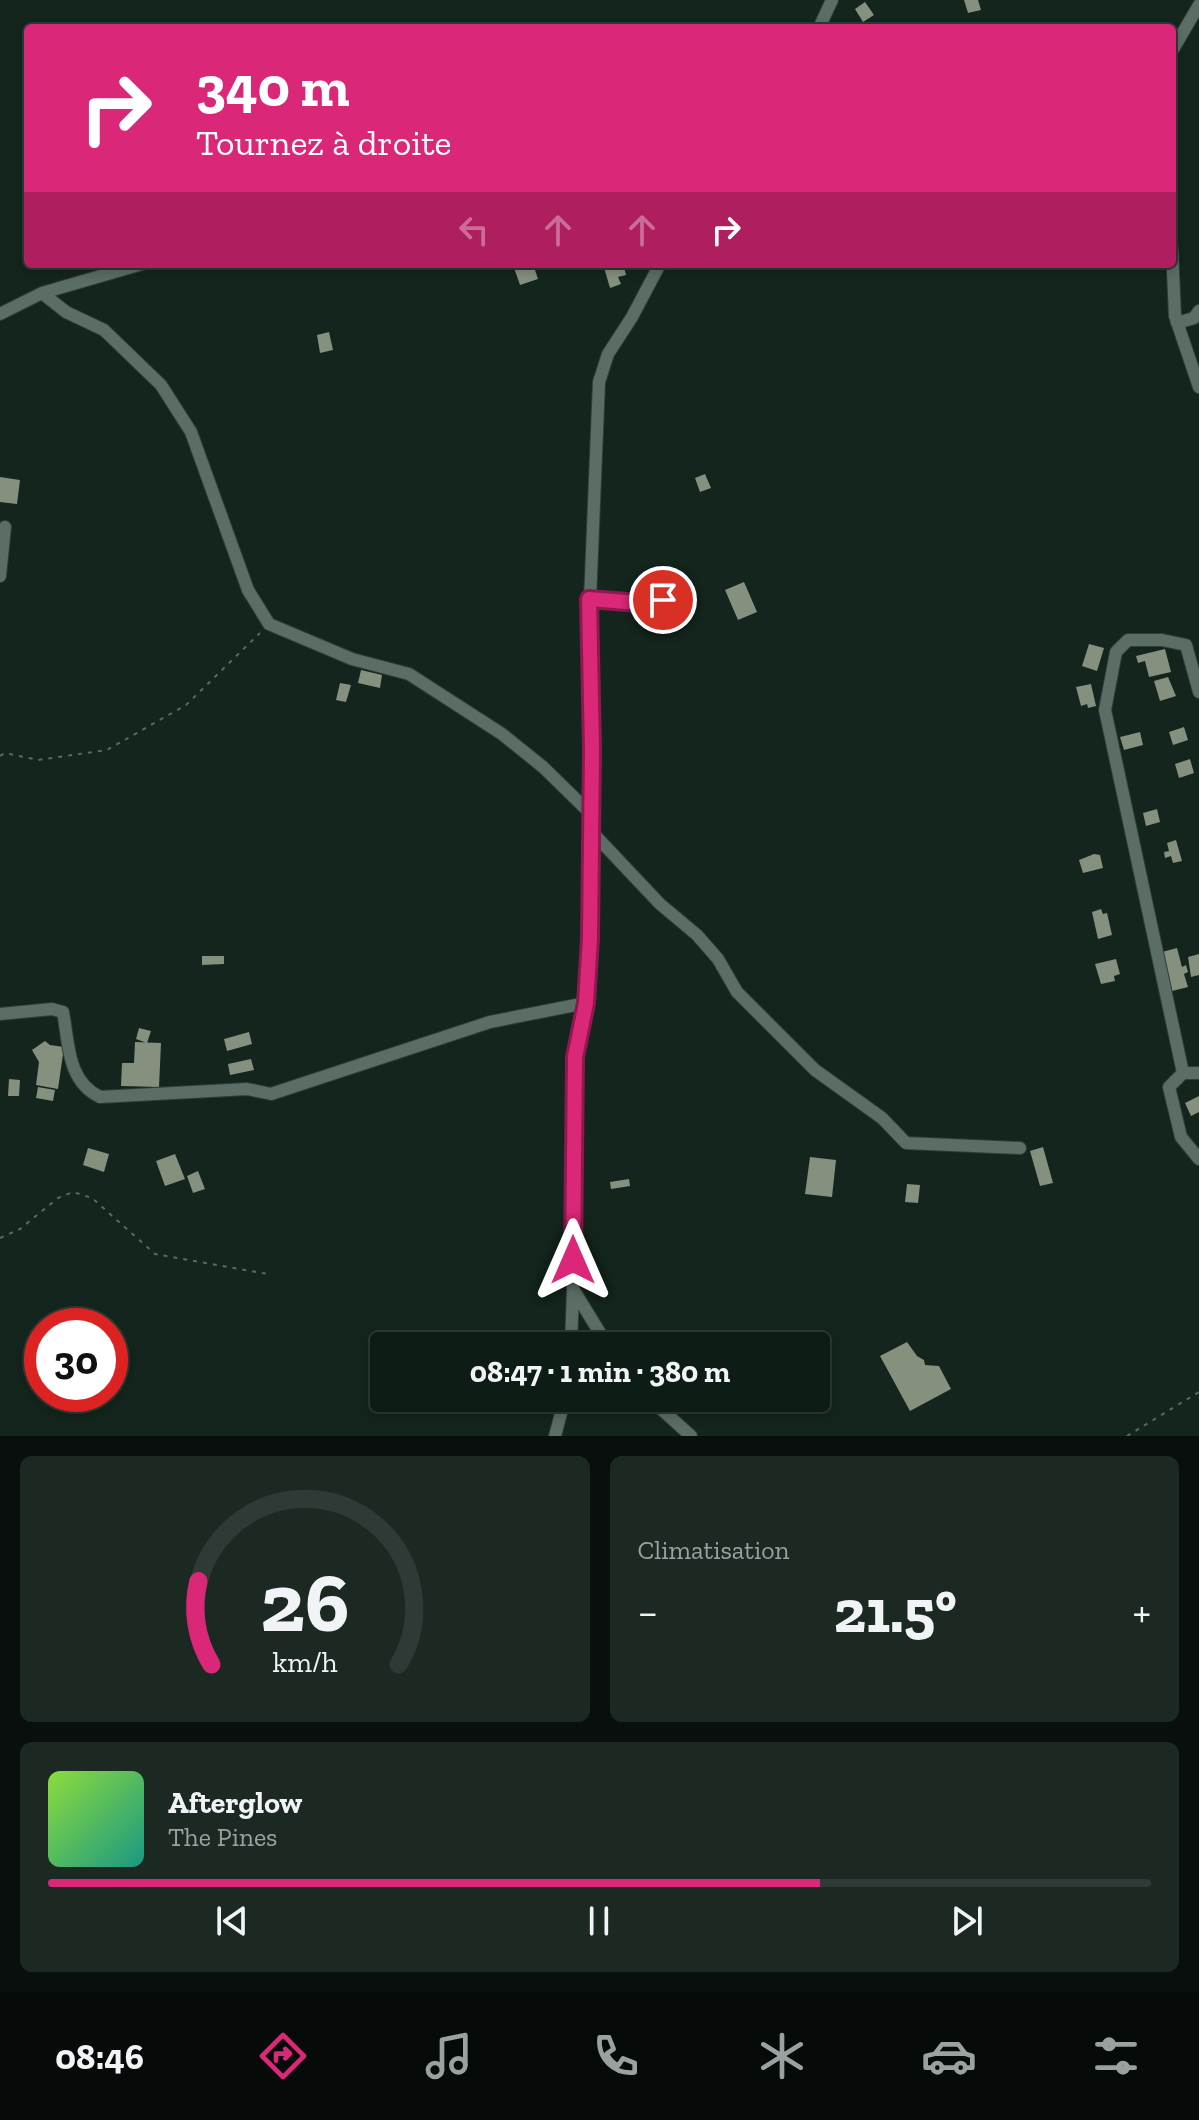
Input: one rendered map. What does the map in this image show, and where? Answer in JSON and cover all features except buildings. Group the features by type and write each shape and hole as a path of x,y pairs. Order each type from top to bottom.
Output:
{"street":[{"path":"821,24 832,0"},
{"path":"1176,44 1199,5"},
{"path":"0,314 42,293 128,268"},
{"path":"571,1332 575,1057 586,1003 591,831 589,599 599,382 608,354 646,294 658,268"},
{"path":"1172,268 1177,323 1199,387"},
{"path":"42,293 66,312 104,330 161,385 191,432 248,590 269,624 352,659 409,674 502,734 543,767 591,814"},
{"path":"1177,323 1194,318 1199,311"},
{"path":"0,576 5,527"},
{"path":"589,599 639,603 688,597"},
{"path":"1183,1073 1105,710 1116,652 1128,640 1162,640 1186,645 1199,692"},
{"path":"591,831 660,904 697,935 718,959 737,992 815,1070 882,1118 906,1143 1020,1148"},
{"path":"0,1014 52,1009 63,1012 76,1077 85,1090 100,1097 247,1089 271,1094 490,1022 586,1003"},
{"path":"1199,1073 1183,1073 1169,1087 1181,1137 1199,1159"},
{"path":"573,1289 599,1332"},
{"path":"555,1436 561,1412"},
{"path":"664,1412 691,1436"}],"path":[{"path":"0,756 5,753 38,760 107,750 186,705 269,624"},
{"path":"0,1238 20,1229 58,1198 73,1192 92,1198 155,1254 174,1260 268,1274"},
{"path":"1127,1436 1199,1392"}],"route":[{"path":"573,1260 575,1057 586,1003 590,938 592,750 589,599 639,603 663,600"}]}
